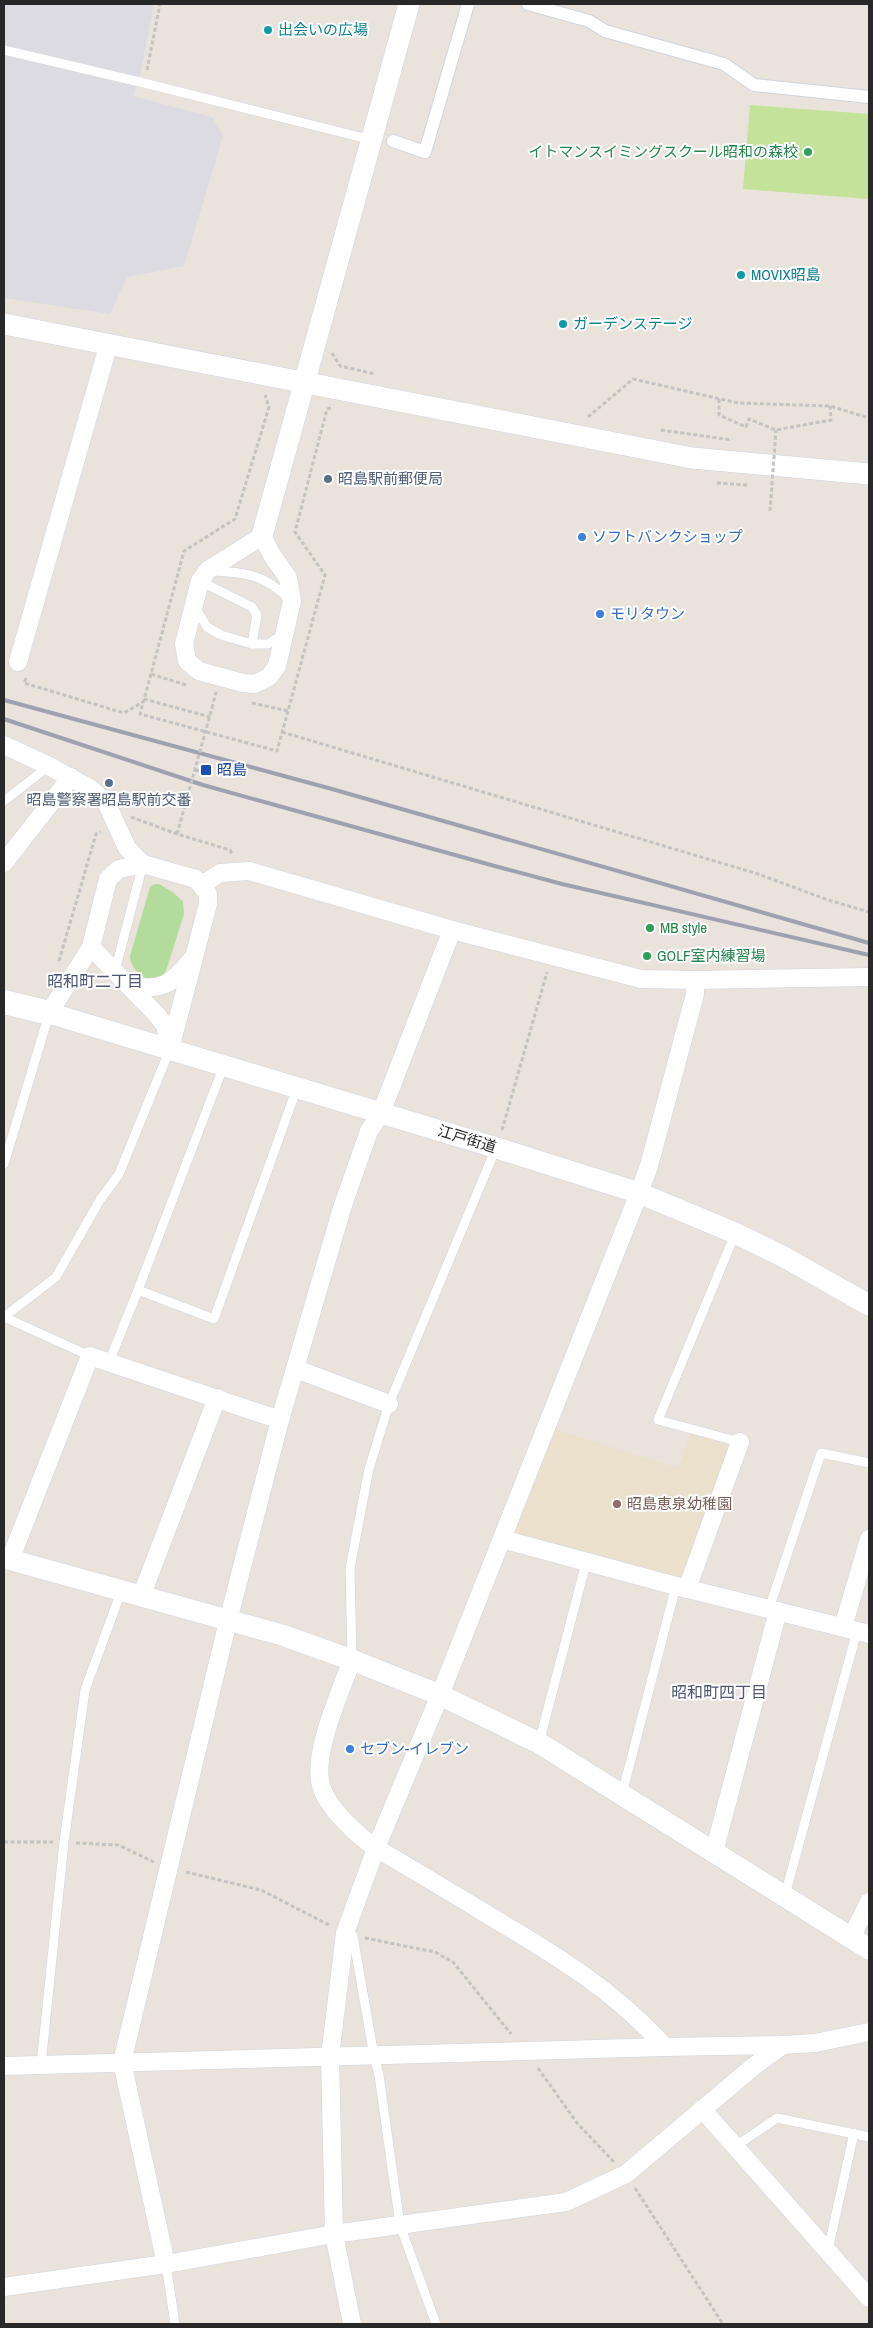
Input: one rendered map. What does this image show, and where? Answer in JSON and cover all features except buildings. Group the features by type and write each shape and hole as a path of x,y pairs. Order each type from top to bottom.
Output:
{"main road":[{"path":"4,1002 49,1013"}],"street":[{"path":"262,536 288,578 292,601 277,666 270,677 255,684 243,683 199,671 187,661 184,644 194,605 204,576 262,536 304,384 382,141 409,4"},
{"path":"382,141 425,152 468,4"},
{"path":"528,4 589,21 605,31 724,64 754,85 869,96"},
{"path":"4,324 304,384 692,458 869,474"},
{"path":"23,668 109,344"},
{"path":"4,744 91,789 106,802 127,848 143,864"},
{"path":"4,863 71,778"},
{"path":"49,1013 91,947 108,879 119,869 143,864 196,879 208,894 208,904 170,1049"},
{"path":"202,885 220,873 236,870 249,871 452,930 641,979 869,977"},
{"path":"166,2264 122,2062 228,1621 280,1420 342,1208 369,1131 381,1113 452,930"},
{"path":"91,947 165,1026 170,1049"},
{"path":"129,986 150,989 161,986 183,970 195,954"},
{"path":"352,2324 334,2234 330,2056 349,1934 376,1848 440,1695 649,1166 695,994 695,980"},
{"name":"江戸街道","path":"49,1013 497,1148 639,1193 735,1233 784,1257 869,1305"},
{"path":"280,1420 90,1356 7,1559 282,1635 440,1695 538,1743 869,1949"},
{"path":"296,1369 389,1404"},
{"path":"131,1594 217,1398"},
{"path":"682,1588 740,1442"},
{"path":"502,1539 682,1588 856,1631 869,1539"},
{"path":"714,1852 773,1610"},
{"path":"352,1660 336,1701 318,1768 321,1785 331,1804 361,1837 376,1848 562,1959 617,1999 641,2020 665,2046"},
{"path":"851,1938 869,1902"},
{"path":"4,2066 665,2046 783,2046 815,2043 869,2032"},
{"path":"4,2287 166,2264 334,2234 566,2202 626,2174 754,2066 783,2046"},
{"path":"702,2109 869,2298"}],"lane":[{"path":"4,50 382,141"},
{"path":"204,576 257,575 271,582 292,601"},
{"path":"204,576 252,607 257,615 252,644"},
{"path":"194,605 207,627 220,635 252,644 268,644 285,634"},
{"path":"4,802 49,766"},
{"path":"114,971 143,864"},
{"path":"4,1164 49,1013"},
{"path":"90,1356 4,1317 56,1277 100,1200 119,1174 170,1049"},
{"path":"109,1362 224,1066"},
{"path":"138,1290 214,1320 297,1088"},
{"path":"352,1660 350,1568 369,1469 389,1404 497,1148"},
{"path":"735,1233 658,1420 740,1442"},
{"path":"773,1610 821,1453 869,1463"},
{"path":"538,1743 586,1563"},
{"path":"622,1794 682,1588"},
{"path":"41,2065 64,1842 85,1690 131,1594"},
{"path":"785,1896 856,1631"},
{"path":"349,1934 379,2075 400,2225 436,2324"},
{"path":"736,2146 777,2118 869,2137"},
{"path":"828,2250 854,2134"},
{"path":"166,2264 176,2324"}],"path":[{"path":"144,83 160,4"},
{"path":"335,344 332,353 340,366 378,375"},
{"path":"588,418 633,380 738,403 830,406 869,418"},
{"path":"719,399 719,415 746,427 749,419 776,430 831,420 830,406"},
{"path":"578,416 598,419"},
{"path":"655,429 741,441"},
{"path":"770,511 776,430"},
{"path":"770,445 780,446"},
{"path":"23,668 24,683 124,713 144,700 210,717"},
{"path":"151,674 140,714 206,730 277,751 288,711"},
{"path":"177,834 216,690"},
{"path":"282,732 758,874 828,900 869,912"},
{"path":"195,770 200,771"},
{"path":"126,815 177,834 230,850"},
{"path":"57,969 96,834 107,830"},
{"path":"497,1148 552,957"},
{"path":"349,1934 434,1952 453,1962 525,2051 577,2123 626,2174 723,2324"}],"shaded area":[{"path":"4,4 154,4 141,72 133,96 212,117 223,136 184,266 127,277 110,314 4,298"},
{"name":"昭島恵泉幼稚園","path":"547,1427 678,1468 692,1430 740,1442 687,1589 502,1539"}],"green space":[{"name":"イトマンスイミングスクール昭和の森校","path":"750,105 869,114 869,199 743,189"},
{"path":"154,884 159,884 174,893 183,902 184,914 166,971 160,978 151,981 137,971 130,960 130,956 150,887"}],"railway":[{"path":"4,700 332,789 869,943"},
{"path":"4,719 203,785 491,865 562,884 869,955"}],"place":[{"name":"出会いの広場","path":"268,30"},
{"name":"イトマンスイミングスクール昭和の森校","path":"808,152"},
{"name":"MOVIX昭島","path":"741,275"},
{"name":"ガーデンステージ","path":"563,324"},
{"name":"昭島駅前郵便局","path":"328,479"},
{"name":"ソフトバンクショップ","path":"582,537"},
{"name":"モリタウン","path":"600,614"},
{"name":"昭島","path":"206,770"},
{"name":"昭島警察署昭島駅前交番","path":"109,783"},
{"name":"MB style","path":"650,928"},
{"name":"GOLF室内練習場","path":"647,956"},
{"name":"昭島恵泉幼稚園","path":"617,1504"},
{"name":"セブン-イレブン","path":"350,1749"}],"district":[{"name":"昭和町二丁目","path":"95,981"},
{"name":"昭和町四丁目","path":"719,1692"}]}
